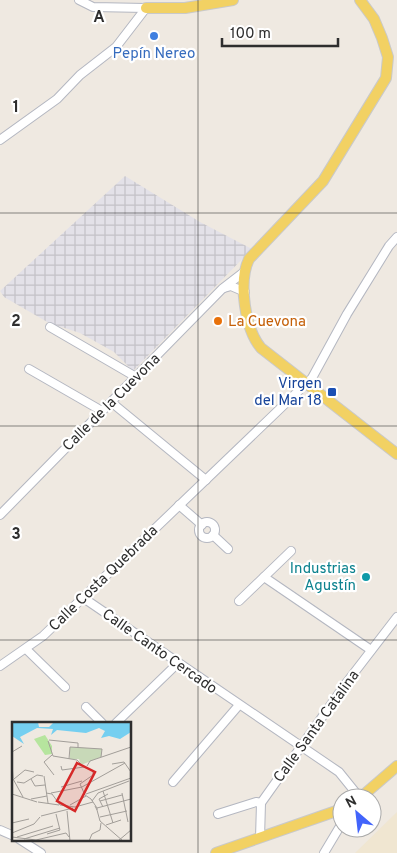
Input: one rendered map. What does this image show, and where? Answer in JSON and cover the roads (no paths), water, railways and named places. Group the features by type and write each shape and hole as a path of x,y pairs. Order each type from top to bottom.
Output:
{"main road":[{"path":"146,8 185,8 214,1 233,0"},
{"path":"360,0 374,19 382,38 388,57 386,78 323,181 249,259 244,272 245,292 249,326 255,341 397,454"},
{"path":"372,788 397,766"},
{"path":"216,853 332,812"}],"street":[{"path":"79,0 93,7 146,8"},
{"path":"0,140 57,99 80,75 116,47 146,8"},
{"name":"Calle Costa Quebrada","path":"0,666 43,636 312,378 347,314 389,246 397,237"},
{"name":"Calle de la Cuevona","path":"0,514 222,289 244,272"},
{"path":"222,289 231,286 245,292"},
{"path":"50,327 136,377"},
{"path":"29,369 102,411"},
{"path":"111,402 206,480"},
{"path":"179,505 202,525 200,530 202,535 208,537 213,535 228,549"},
{"path":"240,601 291,551"},
{"path":"264,577 371,650"},
{"name":"Calle Canto Cercado","path":"82,597 339,772 354,788"},
{"name":"Calle Santa Catalina","path":"261,802 371,650 397,618"},
{"path":"26,649 65,687"},
{"path":"117,722 178,663"},
{"path":"173,782 239,705"},
{"path":"86,707 101,722"},
{"path":"218,814 261,802 260,838"},
{"path":"0,830 12,832"},
{"path":"324,853 333,838"},
{"path":"21,840 41,853"}],"place":[{"name":"Pepín Nereo","path":"154,36"},
{"name":"La Cuevona","path":"218,321"},
{"name":"Virgen del Mar 18","path":"332,392"},
{"name":"Industrias Agustín","path":"366,577"}]}
